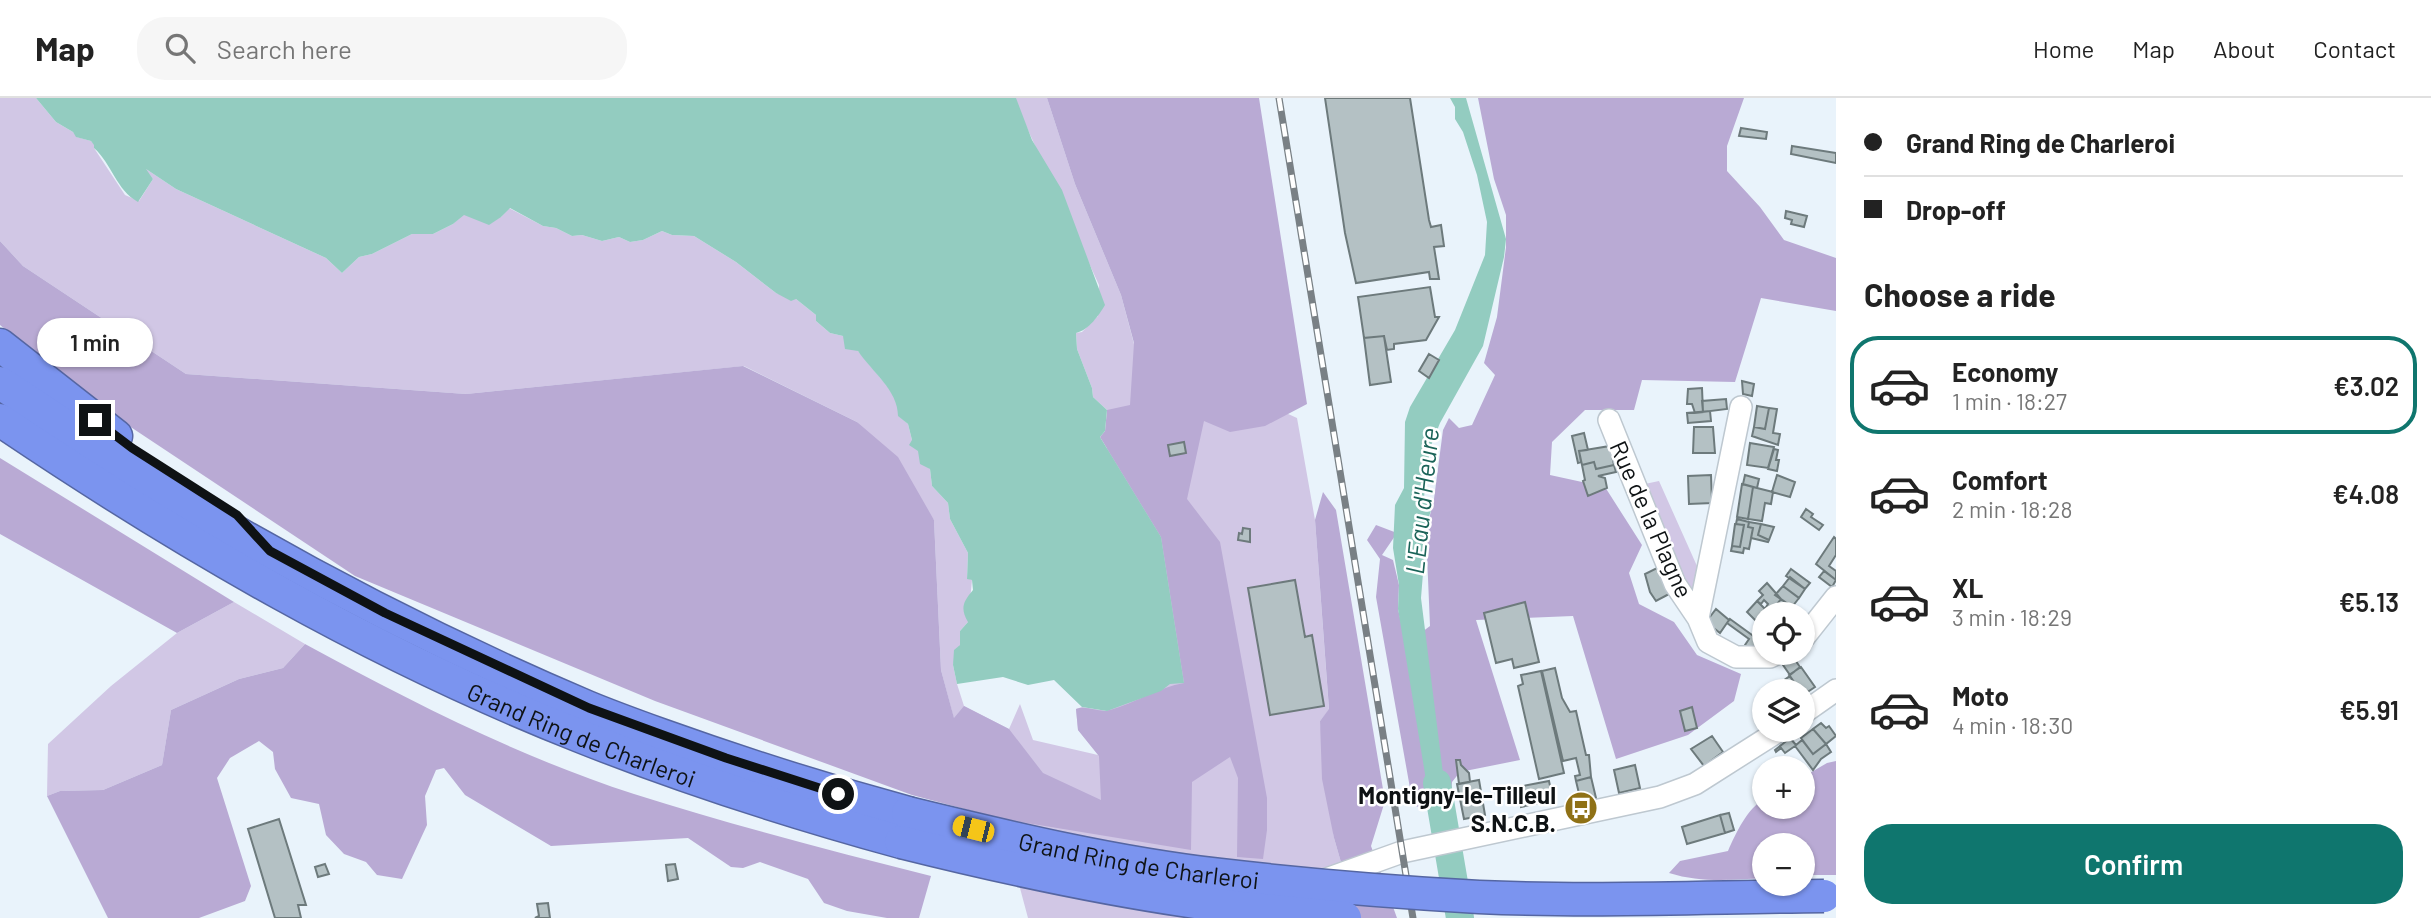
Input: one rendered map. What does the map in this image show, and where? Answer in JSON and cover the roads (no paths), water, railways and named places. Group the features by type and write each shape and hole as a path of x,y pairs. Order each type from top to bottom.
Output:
{"highway":[{"path":"0,345 132,448 237,515 270,551"},
{"name":"Grand Ring de Charleroi","path":"0,383 149,480 270,551 385,613 589,708 815,787 988,863 1217,905 1345,918"},
{"name":"Grand Ring de Charleroi","path":"8,428 249,575 372,641 579,736 804,816 994,834 1218,875 1350,888 1493,897 1608,899 1830,896"}],"street":[{"name":"Rue de la Plagne","path":"1698,618 1741,407"},
{"name":"Rue de la Plagne","path":"1609,419 1675,584 1698,618 1708,642 1736,657 1752,657"},
{"path":"1815,624 1836,597"},
{"path":"1815,704 1835,689"},
{"path":"1255,918 1324,879 1402,852 1660,797 1695,784 1761,742"}],"water":[{"path":"36,98 1016,98 1032,140 1062,190 1105,305 1089,325 1076,333 1077,349 1093,397 1107,410 1105,431 1100,437 1161,537 1184,683 1170,684 1161,691 1107,711 1082,707 1054,680 1028,685 1003,677 957,684 953,665 954,650 960,645 960,631 968,622 964,605 973,590 972,580 967,579 968,553 950,519 948,503 932,486 930,469 920,464 918,451 909,445 912,440 908,424 898,416 894,398 858,351 845,349 843,336 830,333 816,321 816,315 796,299 791,301 776,293 736,262 694,236 672,235 662,231 643,240 630,242 619,237 602,241 582,235 572,236 556,228 543,226 510,208 489,225 464,215 433,234 412,234 372,254 359,257 342,273 326,258 176,189 146,169 153,179 138,202 124,191 91,141 76,137 73,132 56,122"},
{"path":"1450,98 1466,98 1506,239 1483,346 1440,423 1430,448 1424,497 1431,510 1427,524 1421,598 1449,821 1433,823 1398,609 1399,585 1393,548 1395,505 1404,488 1405,422 1410,407 1455,330 1485,255 1487,222 1477,175 1463,132 1455,119 1455,107"}],"waterway":[{"name":"L'Eau d'Heure","path":"1437,783 1460,918"}],"railway":[{"path":"1279,98 1413,918"}],"place":[{"name":"Montigny-le-Tilleul S.N.C.B.","path":"1581,808"}]}
